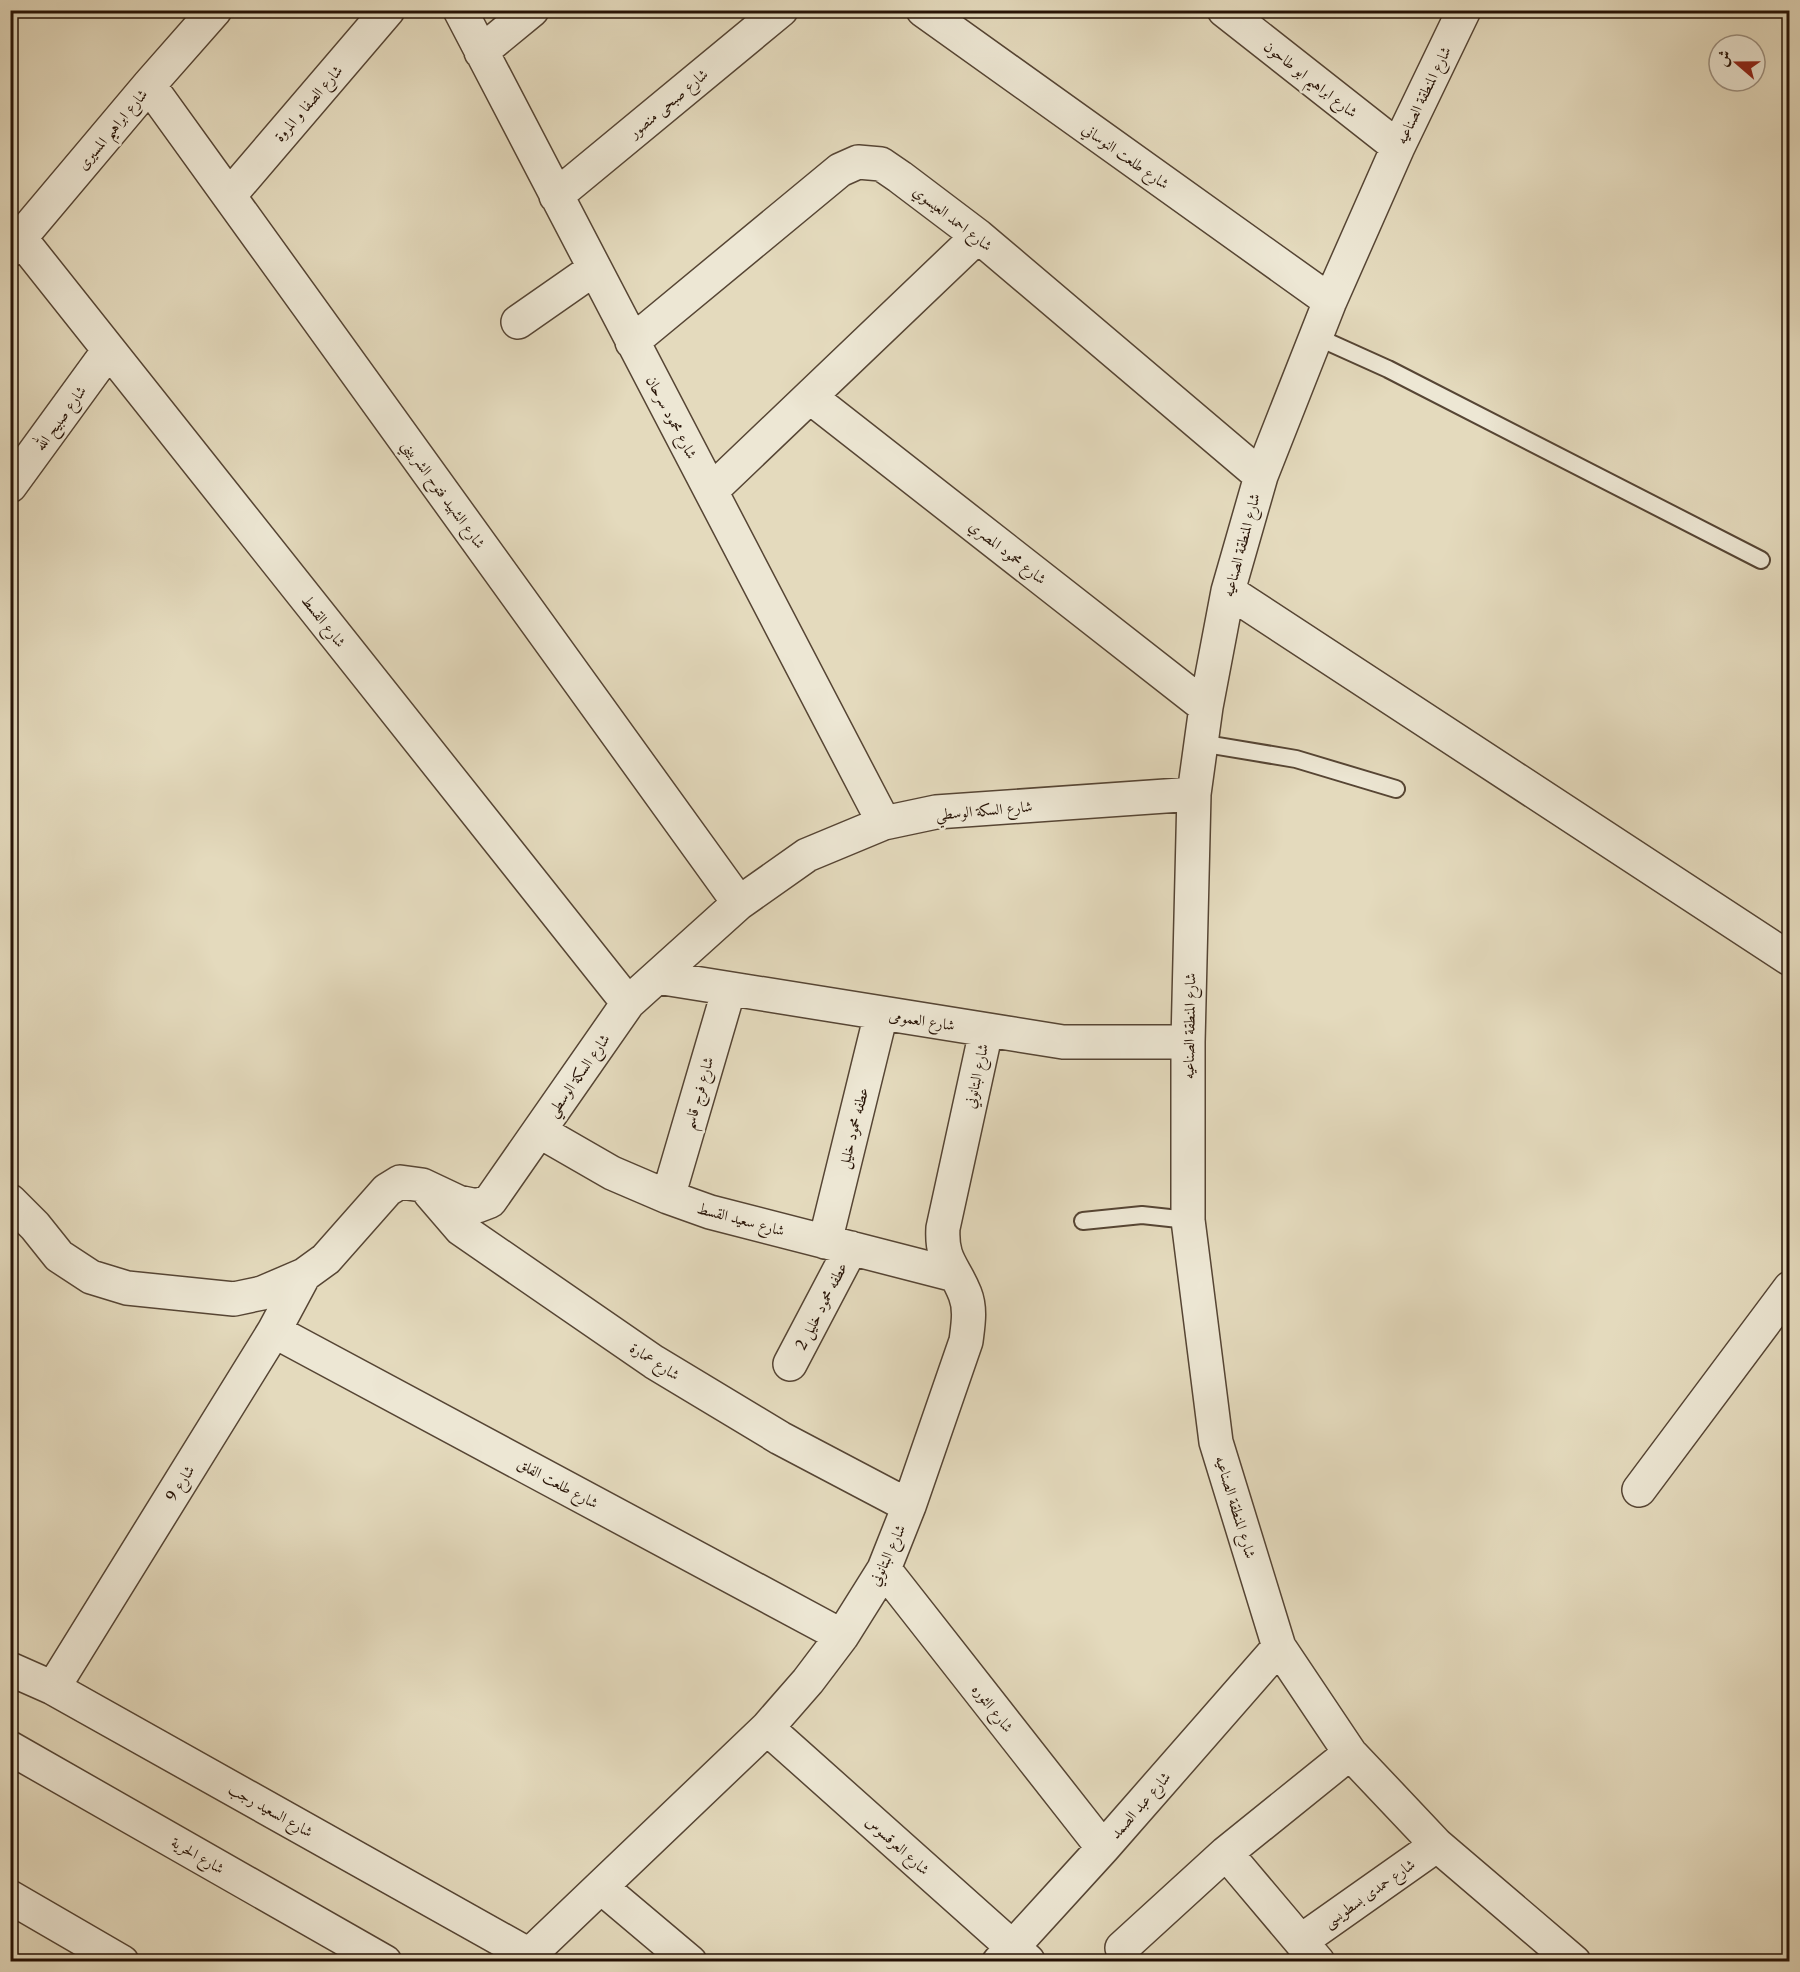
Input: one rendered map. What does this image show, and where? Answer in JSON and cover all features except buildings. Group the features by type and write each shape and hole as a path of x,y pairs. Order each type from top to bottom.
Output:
{"street":[{"name":"شارع ابراهيم المسيرى","path":"15,244 215,10"},
{"name":"شارع الصفا و المروة","path":"229,196 388,10"},
{"name":"شارع محمود سرحان","path":"460,10 884,823"},
{"path":"481,52 532,10"},
{"name":"شارع صبحى منصور","path":"556,196 781,10"},
{"name":"شارع طلعت النوساني","path":"923,10 1330,301"},
{"name":"شارع ابراهيم ابو طاحون","path":"1224,10 1398,147"},
{"name":"شارع المنطقة الصناعيه","path":"1464,10 1398,147 1330,301 1260,476 1228,591 1206,707 1194,794 1188,1042 1188,1220 1216,1442 1279,1647 1350,1753 1437,1845 1574,1962"},
{"name":"شارع الشهيد فتوح الشربيني","path":"149,86 739,903"},
{"name":"شارع احمد العيسوي","path":"632,342 840,170 858,162 881,164 978,236 1260,476"},
{"path":"711,491 978,236"},
{"name":"شارع القسط","path":"15,244 109,350 628,1003"},
{"path":"518,322 594,269"},
{"name":"شارع صبيح الله","path":"10,486 109,350"},
{"name":"شارع محمود المصري","path":"810,397 1206,707"},
{"path":"1228,591 1790,959"},
{"name":"شارع السكة الوسطي","path":"10,1201 35,1226 59,1256 91,1277 127,1288 234,1299 262,1293 304,1275 326,1259 387,1190 400,1182 422,1185 458,1202 477,1206 490,1201 628,1003 739,903 807,855 884,823 936,812 1194,794"},
{"name":"شارع العمومى","path":"657,977 1063,1042 1188,1042"},
{"name":"شارع فرج قاسم","path":"668,1197 729,989"},
{"name":"عطفه محمود خليل","path":"838,1245 881,1014"},
{"name":"شارع البتانوني","path":"526,1958 767,1728 808,1681 842,1636 884,1569 909,1506 966,1341 969,1318 966,1295 946,1261 942,1245 943,1228 986,1031"},
{"name":"شارع سعيد القسط","path":"539,1131 612,1173 710,1212 955,1275"},
{"name":"شارع عمارة","path":"422,1185 461,1228 654,1362 780,1438 909,1506"},
{"name":"عطفه محمود خليل 2","path":"790,1364 838,1245"},
{"name":"شارع 9","path":"53,1688 274,1331 304,1275"},
{"path":"1639,1490 1790,1288"},
{"name":"شارع طلعت الفلق","path":"274,1331 842,1636"},
{"name":"شارع الثوره","path":"884,1569 1103,1848"},
{"name":"شارع عبد الصمد","path":"1014,1957 1103,1848 1279,1647"},
{"name":"شارع السعيد رجب","path":"10,1669 53,1688 526,1958"},
{"name":"شارع العرقسوس","path":"767,1728 1014,1957"},
{"name":"شارع الحرية","path":"10,1748 385,1962"},
{"path":"1122,1948 1226,1853 1350,1753"},
{"name":"شارع حمدى بسطويسى","path":"1310,1951 1437,1845"},
{"path":"1226,1853 1310,1951"},
{"path":"601,1887 690,1962"},
{"path":"10,1897 122,1962"}],"lane":[{"path":"1317,337 1388,369 1761,560"},
{"path":"1200,743 1296,759 1396,789"},
{"path":"1083,1221 1142,1215 1188,1220"}]}
